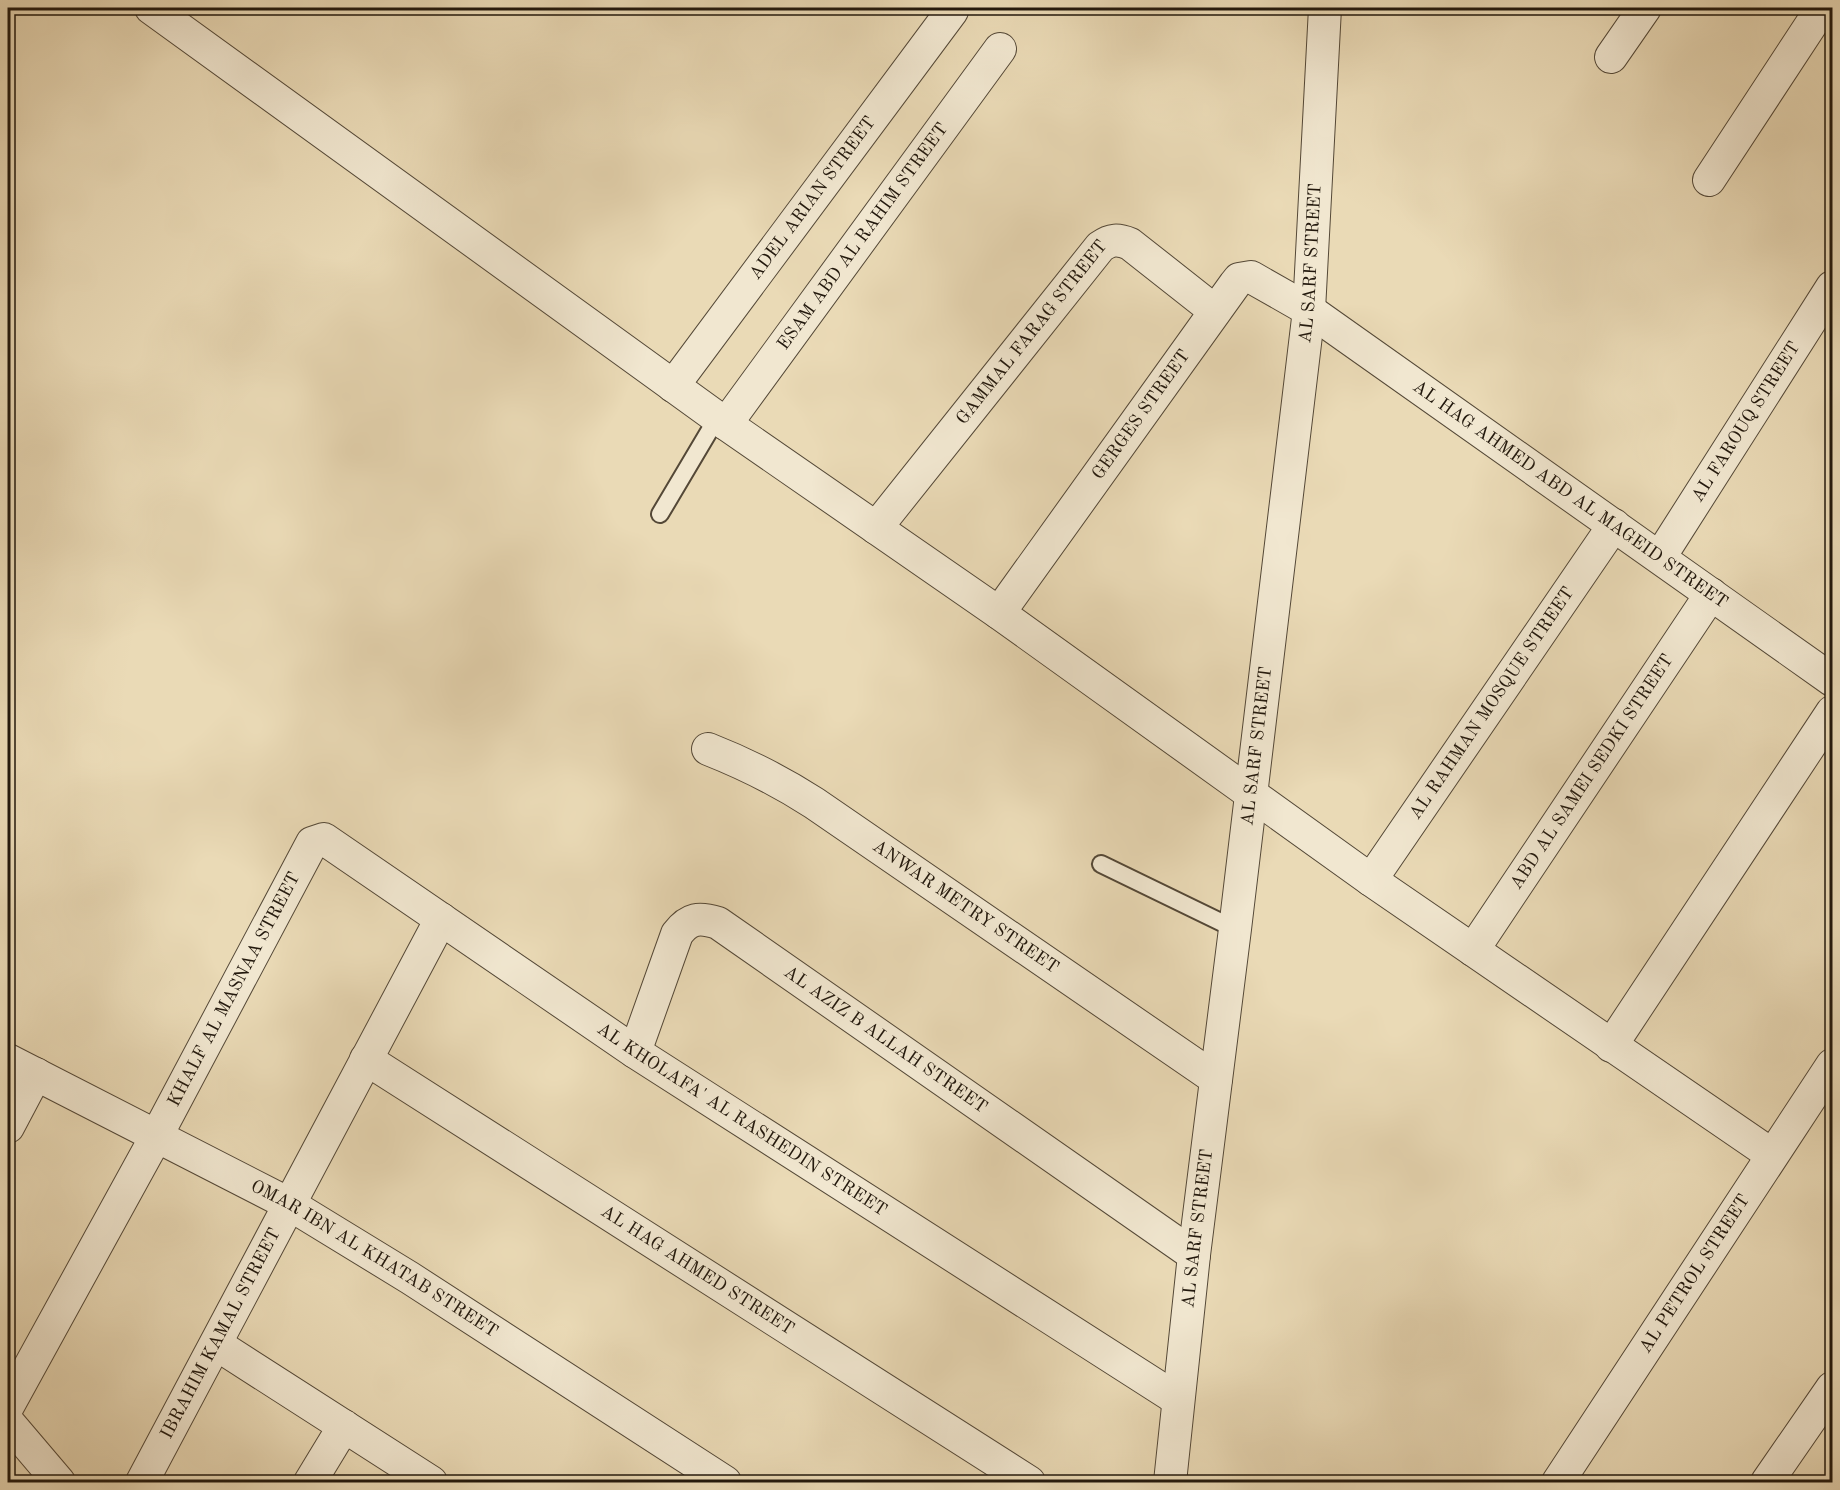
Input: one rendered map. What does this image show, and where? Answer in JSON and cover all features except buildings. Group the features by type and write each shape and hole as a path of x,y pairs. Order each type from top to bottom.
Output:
{"street":[{"path":"151,8 673,386 999,613 1250,795 1772,1155"},
{"name":"AL SARF STREET","path":"1170,1482 1194,1255 1309,310 1325,8"},
{"path":"1611,57 1645,8"},
{"path":"1709,180 1822,8"},
{"name":"ADEL ARIAN STREET","path":"673,386 952,11"},
{"name":"ESAM ABD AL RAHIM STREET","path":"722,421 1000,49"},
{"name":"GAMMAL FARAG STREET","path":"876,528 1100,246 1109,240 1120,240 1130,244 1215,312"},
{"name":"GERGES STREET","path":"999,613 1239,279 1251,277 1309,310"},
{"name":"AL FAROUQ STREET","path":"1660,557 1833,287"},
{"name":"AL HAG AHMED ABD AL MAGEID STREET","path":"1309,310 1833,680"},
{"name":"AL RAHMAN MOSQUE STREET","path":"1371,880 1614,525"},
{"name":"ABD AL SAMEI SEDKI STREET","path":"1473,950 1711,594"},
{"path":"1611,1046 1833,712"},
{"name":"ANWAR METRY STREET","path":"708,749 746,764 784,783 1216,1079"},
{"name":"AL KHOLAFA' AL RASHEDIN STREET","path":"312,843 324,839 635,1052 1178,1399"},
{"name":"KHALF AL MASNAA STREET","path":"8,1406 157,1136 312,843"},
{"name":"IBRAHIM KAMAL STREET","path":"142,1482 441,919"},
{"name":"AL AZIZ B ALLAH STREET","path":"635,1052 677,934 684,925 693,921 704,919 718,923 1194,1255"},
{"name":"AL HAG AHMED STREET","path":"366,1059 1029,1482"},
{"name":"OMAR IBN AL KHATAB STREET","path":"8,1060 289,1204 410,1278 725,1482"},
{"name":"AL PETROL STREET","path":"1558,1482 1833,1065"},
{"path":"8,1127 36,1074"},
{"path":"216,1344 430,1482"},
{"path":"1767,1482 1833,1388"},
{"path":"8,1422 58,1482"},
{"path":"310,1482 344,1426"}],"lane":[{"path":"660,514 722,421"},
{"path":"1101,864 1235,929"}]}
